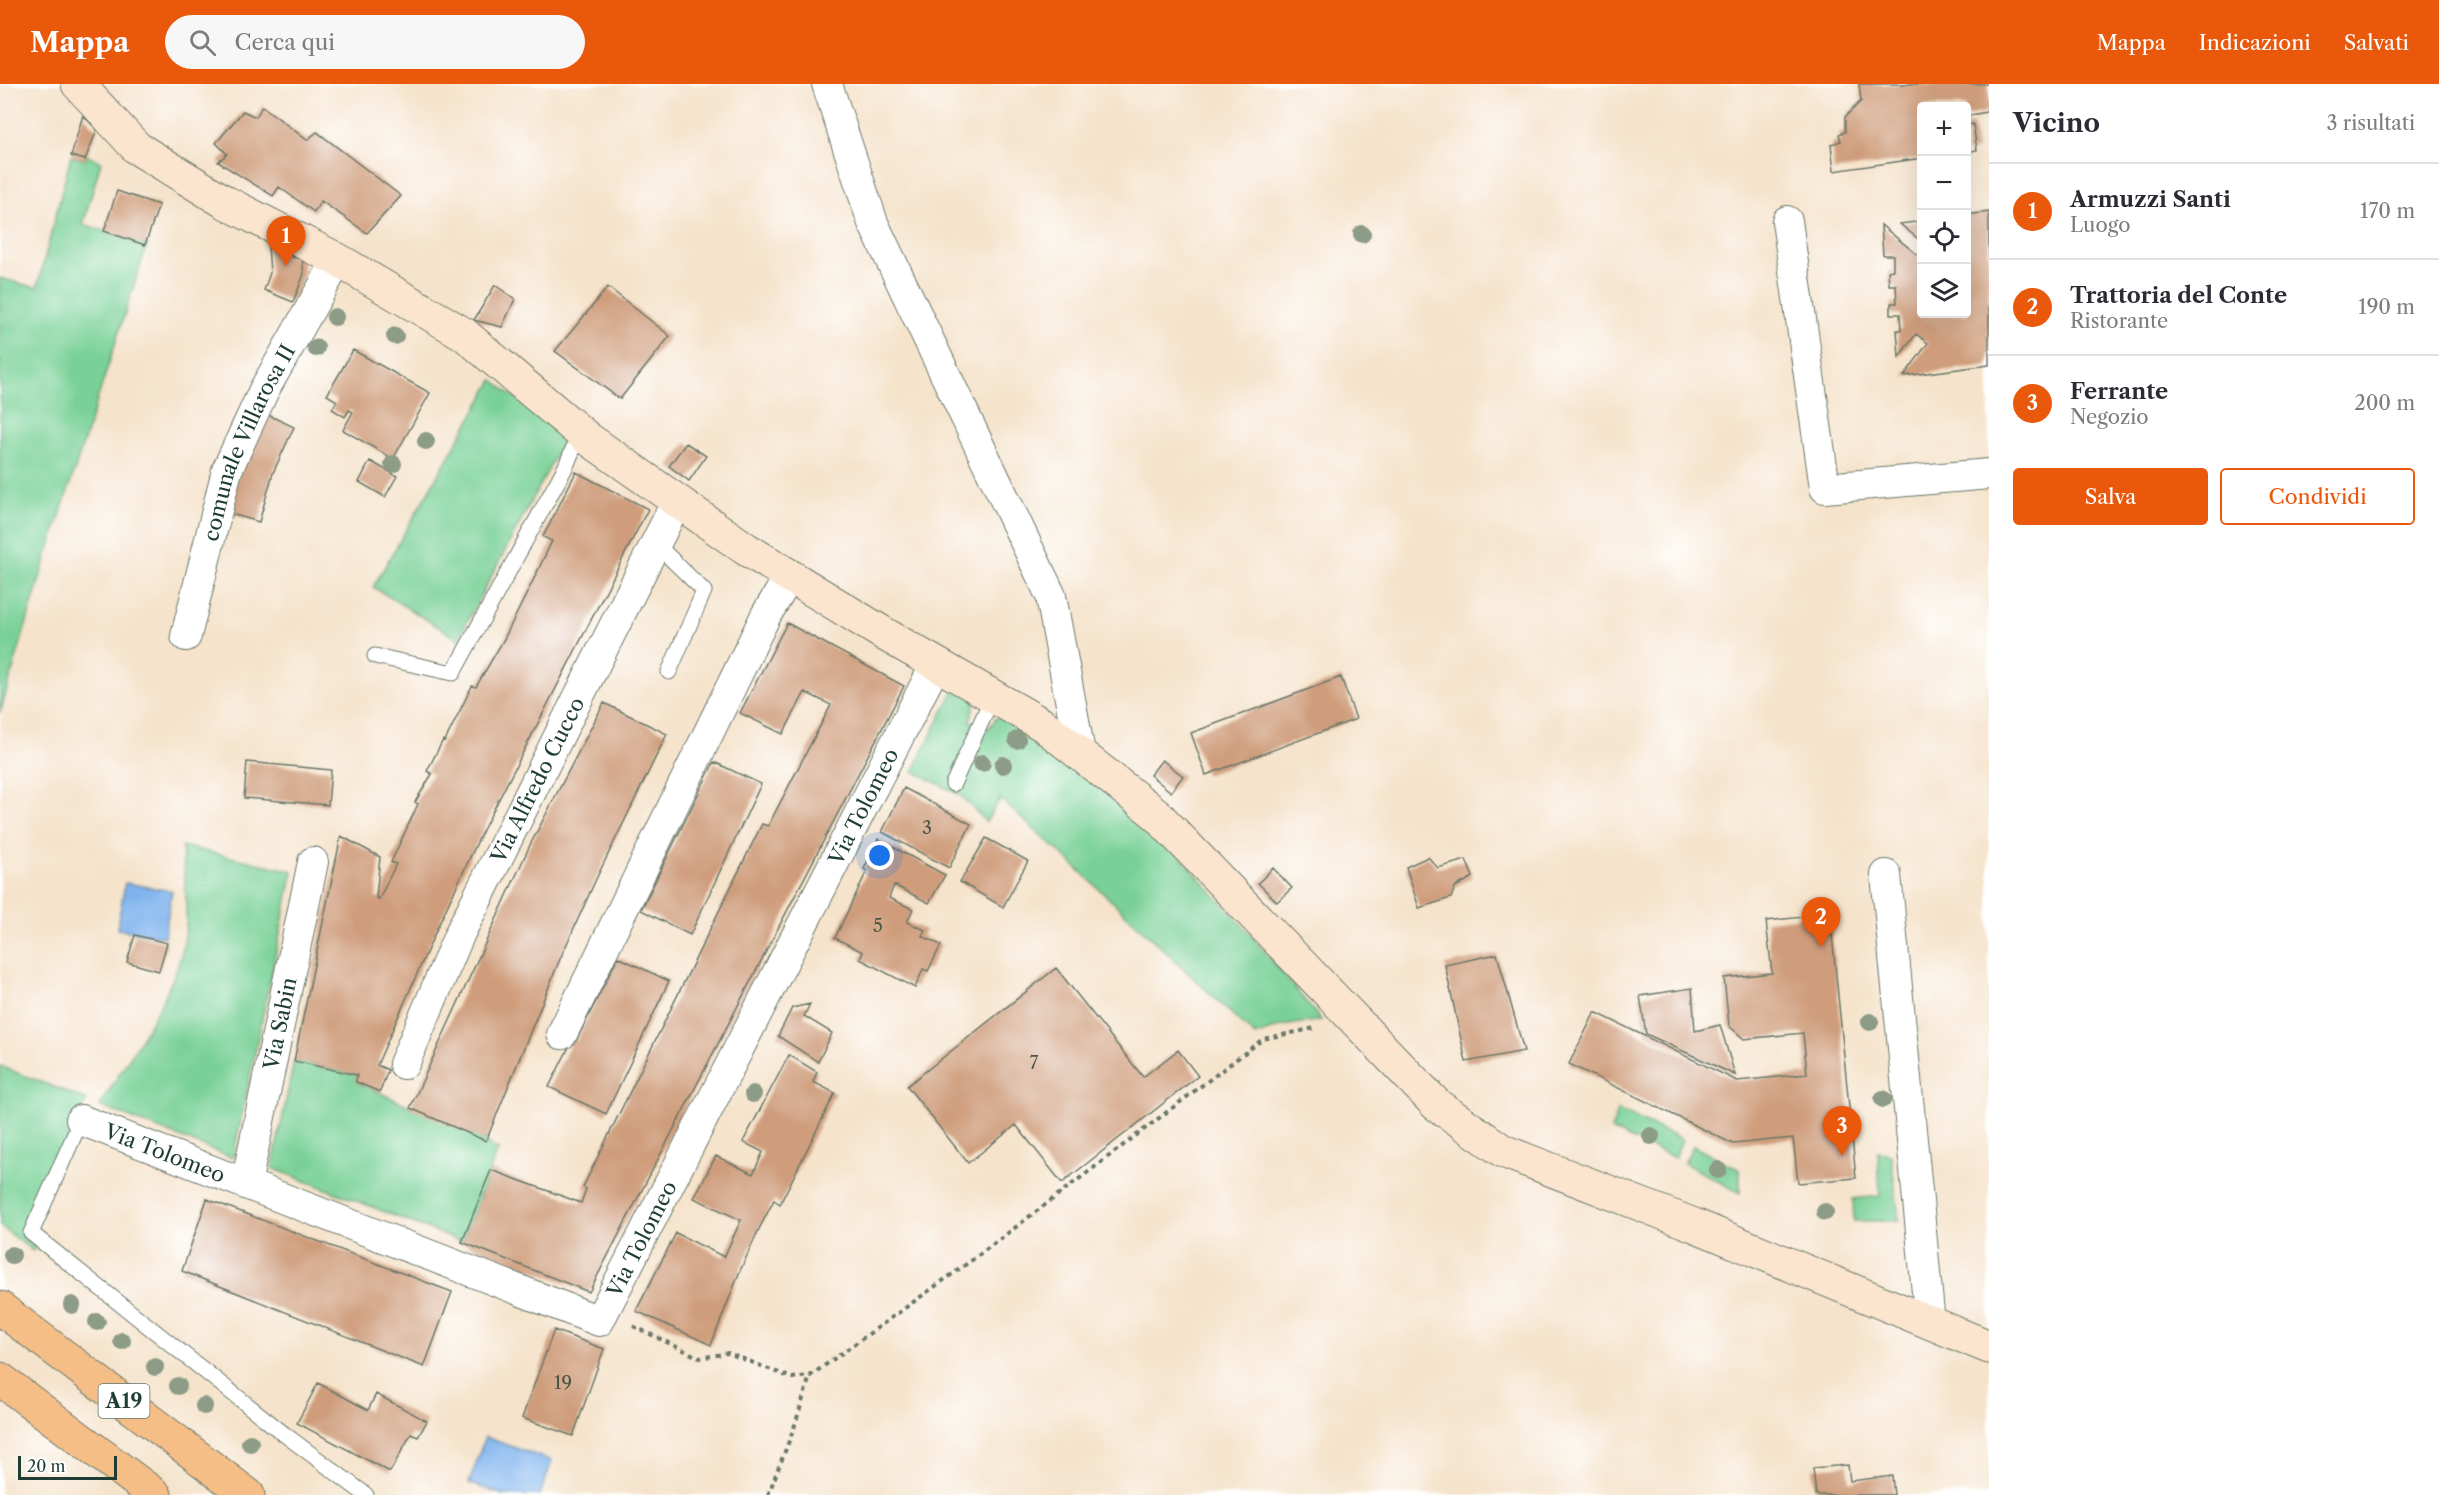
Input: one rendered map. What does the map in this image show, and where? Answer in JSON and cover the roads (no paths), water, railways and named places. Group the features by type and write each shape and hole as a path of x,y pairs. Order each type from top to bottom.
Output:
{"highway":[{"name":"A19","path":"0,1308 248,1495"},
{"name":"A19","path":"0,1379 155,1495"}],"street":[{"path":"78,84 137,148 225,202 338,260 464,334 580,432 746,549 1043,725 1155,813 1437,1105 1503,1151 1694,1225 1989,1347"},
{"path":"827,84 873,223 1051,596 1080,753"},
{"path":"1787,221 1825,488 1989,474"},
{"name":"comunale Villarosa II","path":"186,636 227,470 264,390 338,260"},
{"name":"Via Alfredo Cucco","path":"404,1064 460,933 677,501"},
{"path":"562,1034 766,615 790,576"},
{"name":"Via Tolomeo","path":"81,1120 599,1321 936,663"},
{"name":"Via Sabin","path":"246,1184 313,862"},
{"path":"1887,874 1930,1323"}],"lane":[{"path":"375,656 453,673 566,466 580,432"},
{"path":"656,544 704,591 669,672"},
{"path":"953,784 993,696"},
{"path":"81,1120 31,1233 284,1434 366,1495"}],"water":[{"path":"125,883 172,891 164,937 117,929"},
{"path":"485,1437 552,1461 540,1495 503,1495 469,1483"}],"place":[{"name":"Armuzzi Santi","path":"286,266"},
{"name":"Trattoria del Conte","path":"1821,947"},
{"name":"Ferrante","path":"1842,1156"}]}
